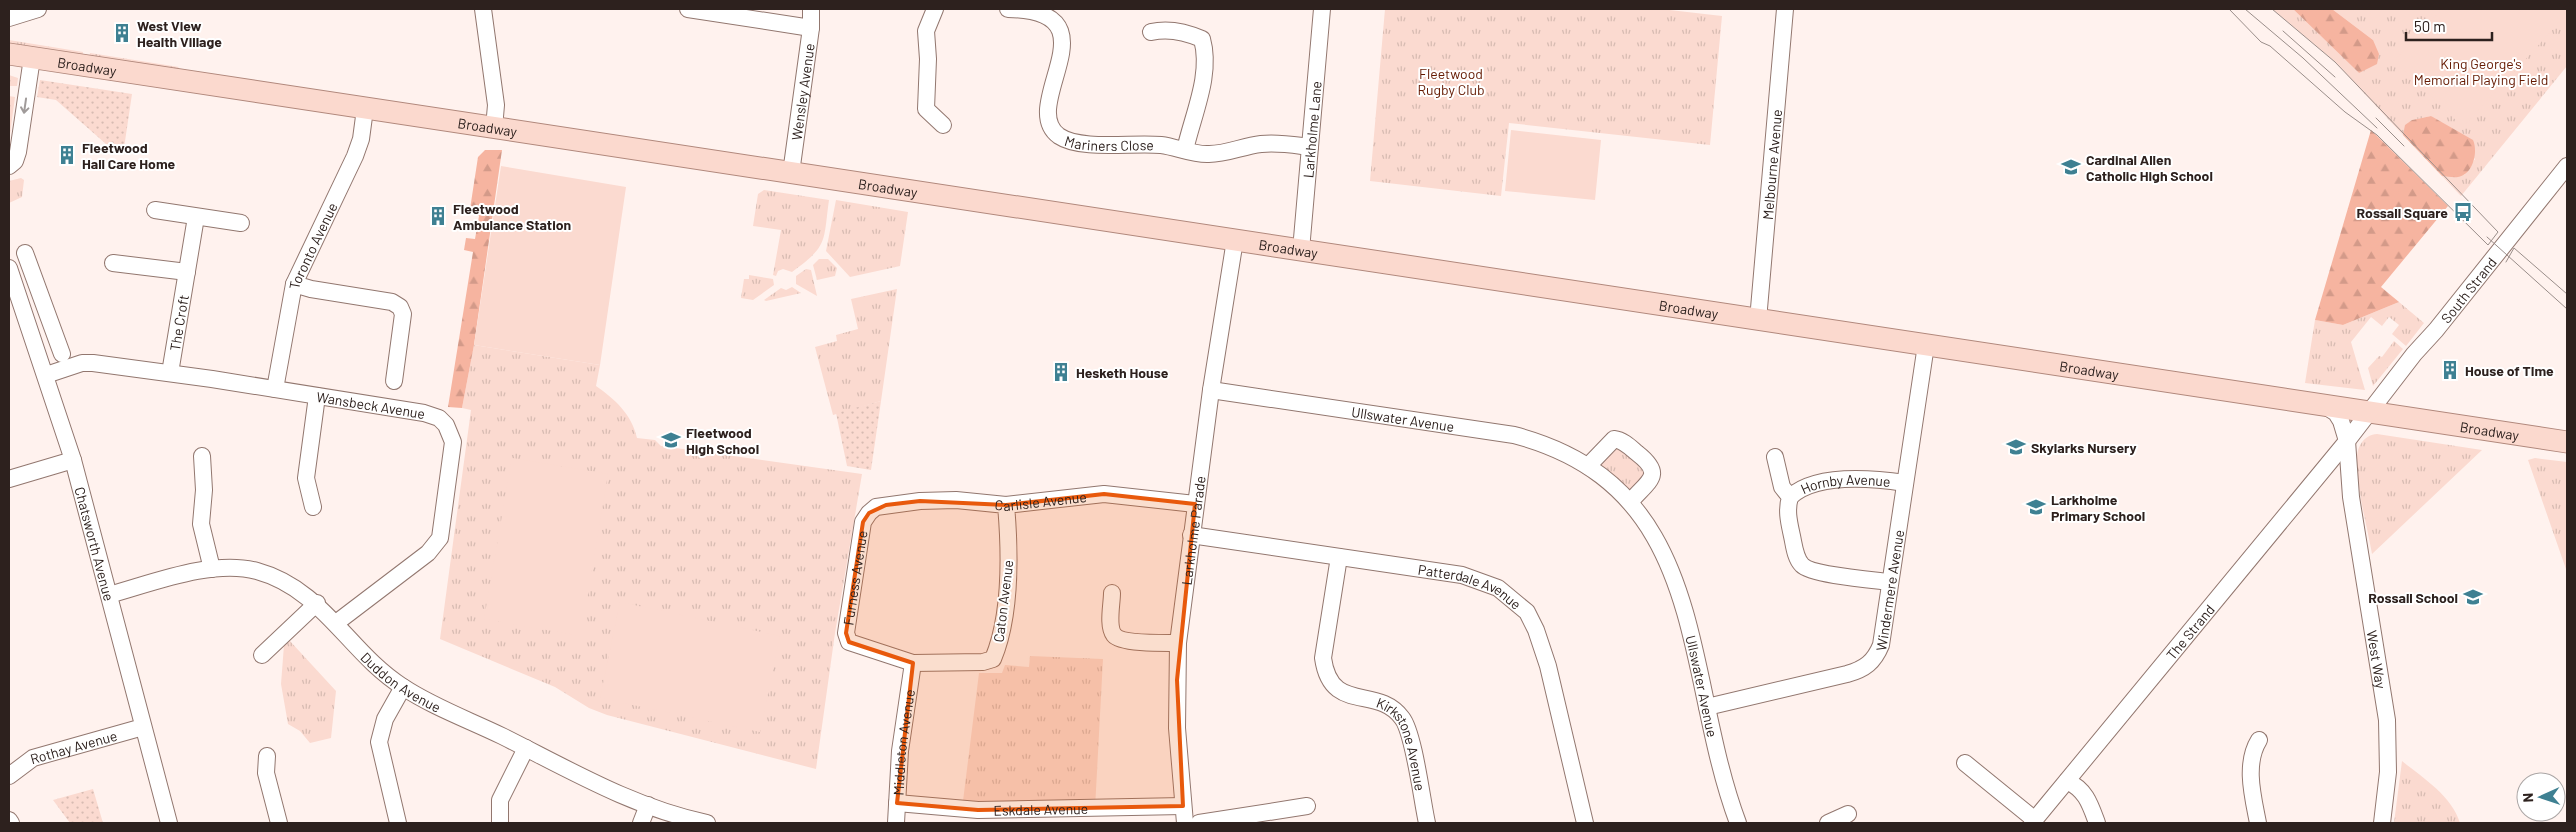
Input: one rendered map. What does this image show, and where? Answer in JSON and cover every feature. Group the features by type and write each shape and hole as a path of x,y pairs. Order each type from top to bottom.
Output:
{"main road":[{"name":"Broadway","path":"9,54 2567,442"}],"street":[{"path":"9,18 38,9"},
{"path":"483,9 496,105 494,128"},
{"path":"688,9 811,28"},
{"name":"Wensley Avenue","path":"791,173 811,28 811,9"},
{"path":"935,9 926,31 928,59 920,112 943,125"},
{"name":"Mariners Close","path":"1008,9 1041,12 1052,20 1059,31 1062,46 1060,65 1049,96 1046,113 1052,127 1059,136 1073,142 1145,144 1207,155 1225,153 1260,144 1310,147"},
{"name":"Larkholme Lane","path":"1301,250 1322,9"},
{"name":"Melbourne Avenue","path":"1758,320 1785,9"},
{"path":"1151,32 1163,30 1192,35 1202,39 1206,52 1205,70 1185,150"},
{"path":"9,166 15,161 18,152 32,58"},
{"name":"Toronto Avenue","path":"275,388 294,284 355,156 361,139 365,109"},
{"name":"South Strand","path":"2368,413 2567,166"},
{"path":"155,210 241,223"},
{"name":"The Croft","path":"170,372 196,217"},
{"name":"Larkholme Parade","path":"1186,823 1177,728 1178,643 1211,390 1235,240"},
{"path":"25,253 62,354"},
{"path":"113,263 187,272"},
{"name":"Chatsworth Avenue","path":"10,276 25,312 73,460 169,823"},
{"path":"294,284 311,289 392,302 400,307 403,314 394,381"},
{"path":"25,312 44,305"},
{"name":"Windermere Avenue","path":"1707,707 1847,674 1869,665 1877,656 1926,345"},
{"name":"Wansbeck Avenue","path":"46,375 82,363 170,372 431,414 446,425 453,442 442,529 435,546 336,623"},
{"name":"Ullswater Avenue","path":"1211,390 1514,435 1562,451 1588,466 1630,502 1650,528 1666,555 1674,578 1735,822"},
{"path":"313,507 306,478 317,396"},
{"path":"2325,406 2336,413 2341,420 2347,441"},
{"name":"The Strand","path":"2033,821 2347,441 2368,413"},
{"path":"1588,466 1614,439 1620,439 1652,464 1651,478 1630,502"},
{"name":"West Way","path":"2347,441 2351,497 2386,720 2388,764 2382,823"},
{"path":"202,456 204,490 201,524 212,569"},
{"path":"1775,457 1782,487 1790,497 1787,509 1788,520 1798,558 1802,565 1817,572 1890,582"},
{"path":"9,479 73,460"},
{"name":"West Way","path":"2328,463 2342,479 2351,497"},
{"name":"Hornby Avenue","path":"1790,497 1804,487 1832,481 1869,479 1905,483"},
{"name":"Carlisle Avenue","path":"886,505 956,500 1006,505 1104,494 1195,504"},
{"name":"Furness Avenue","path":"846,633 863,522 869,512 876,507 886,505"},
{"name":"Caton Avenue","path":"846,633 849,642 913,662 983,662 992,659 999,644 1008,578 1006,505"},
{"name":"Patterdale Avenue","path":"1191,535 1462,575 1482,580 1498,588 1527,612 1543,647 1585,823"},
{"name":"Kirkstone Avenue","path":"1339,557 1324,658 1325,672 1338,691 1348,696 1380,701 1395,709 1404,720 1410,736 1427,823"},
{"name":"Duddon Avenue","path":"109,595 212,569 243,569 275,577 292,585 317,603 372,663 403,687 592,782 648,805 707,823"},
{"path":"1112,593 1111,627 1114,635 1122,640 1178,643"},
{"path":"262,655 317,603"},
{"name":"Middleton Avenue","path":"896,823 900,751 913,662"},
{"path":"398,823 379,742 385,719 403,687"},
{"name":"Rothay Avenue","path":"9,776 33,758 143,727"},
{"path":"2258,740 2252,750 2251,769 2258,823"},
{"path":"500,823 500,800 526,748"},
{"path":"267,756 266,773 274,822"},
{"path":"1965,763 2033,821"},
{"path":"2067,780 2085,795 2090,802 2097,823"},
{"name":"Eskdale Avenue","path":"897,803 1077,816 1183,806"},
{"path":"641,823 648,805"},
{"path":"1199,823 1307,806"},
{"path":"1828,823 1848,814"}],"highlighted area":[{"path":"1104,494 1195,504 1177,680 1183,806 978,810 897,803 913,663 849,642 846,633 863,522 869,513 886,505 920,501 1006,505"}],"green space":[{"name":"Fleetwood Rugby Club","path":"1385,9 1661,9 1722,16 1710,145 1509,123 1501,196 1370,181"},
{"name":"King George's Memorial Playing Field","path":"2272,9 2293,9 2359,73 2373,40 2332,9 2567,9 2567,66 2461,196 2442,176 2464,175 2475,159 2431,116 2412,120 2406,125 2403,135 2335,62"},
{"path":"2293,9 2332,9 2373,40 2379,54 2377,64 2359,73"},
{"path":"2442,9 2567,9 2567,14 2463,127 2394,61"},
{"path":"9,40 83,52 82,58 9,46"},
{"path":"90,53 179,67 177,69 89,59"},
{"path":"9,75 18,78 17,86 9,86"},
{"path":"40,80 132,94 124,148 106,144 56,100 37,97"},
{"path":"9,96 15,97 9,142"},
{"path":"2431,116 2473,140 2475,156 2468,172 2463,175 2456,177 2442,176 2403,135 2405,125 2412,120"},
{"path":"1511,130 1601,140 1595,200 1505,191"},
{"path":"2371,130 2448,206 2381,287 2399,302 2343,325 2315,320"},
{"path":"485,150 502,150 474,345 462,408 448,407 473,252 464,250 466,238 475,239 479,216 470,209 478,157"},
{"path":"501,166 626,187 600,365 474,345"},
{"path":"21,178 24,180 22,197 9,203 9,181"},
{"path":"764,190 829,200 824,234 818,248 813,255 792,272 783,269 778,271 776,276 773,275 781,230 753,226 758,194"},
{"path":"836,200 908,212 900,266 850,277 826,251"},
{"path":"819,259 828,259 837,268 835,276 817,280 813,265"},
{"path":"806,269 811,270 817,296 796,284 796,276"},
{"path":"749,275 773,279 774,285 753,300 741,298 744,279 749,279"},
{"path":"792,287 801,293 764,300 781,288 786,290"},
{"path":"897,289 881,401 833,415 815,347 837,341 836,335 858,329 851,299"},
{"path":"2399,302 2424,323 2406,346 2392,334 2399,325 2389,317 2382,326 2371,317 2351,342 2365,390 2305,383 2315,320 2343,325"},
{"path":"2394,341 2403,349 2373,386 2368,368 2379,356 2382,357"},
{"path":"474,345 600,365 596,386 622,408 635,430 637,438 655,440 661,446 862,474 835,633 816,769 607,715 589,708 555,687 440,639 471,410 462,408"},
{"path":"881,401 871,470 847,466 836,413"},
{"path":"2377,434 2482,450 2372,554 2360,496 2357,457 2361,443 2368,437"},
{"path":"1608,442 1652,464 1630,502 1588,466"},
{"path":"512,458 608,474 581,636 484,619"},
{"path":"2535,458 2567,462 2567,572 2528,460"},
{"path":"620,602 780,636 760,732 600,698"},
{"path":"289,640 336,691 331,738 310,743 300,731 288,724 281,684 284,645"},
{"path":"1030,656 1103,659 1095,809 962,809 979,673 1002,673 1005,665 1029,667"},
{"path":"2402,761 2444,796 2451,804 2460,823 2394,823"},
{"path":"93,789 103,823 70,823 53,800"}],"tram line":[{"path":"2229,9 2261,42 2270,46 2345,112 2377,135 2488,245 2498,232 2335,62 2272,9"},
{"path":"2245,9 2303,58 2377,128"},
{"path":"2283,31 2335,77"},
{"path":"2376,118 2404,146"},
{"path":"2487,237 2567,309"},
{"path":"2506,262 2514,248 2567,294"}],"place":[{"name":"West View Health Village","path":"122,33"},
{"name":"Fleetwood Hall Care Home","path":"67,155"},
{"name":"Cardinal Allen Catholic High School","path":"2071,167"},
{"name":"Rossall Square","path":"2463,212"},
{"name":"Fleetwood Ambulance Station","path":"438,216"},
{"name":"House of TIme","path":"2450,370"},
{"name":"Hesketh House","path":"1061,372"},
{"name":"Fleetwood High School","path":"671,440"},
{"name":"Skylarks Nursery","path":"2016,447"},
{"name":"Larkholme Primary School","path":"2036,507"},
{"name":"Rossall School","path":"2473,597"}]}
